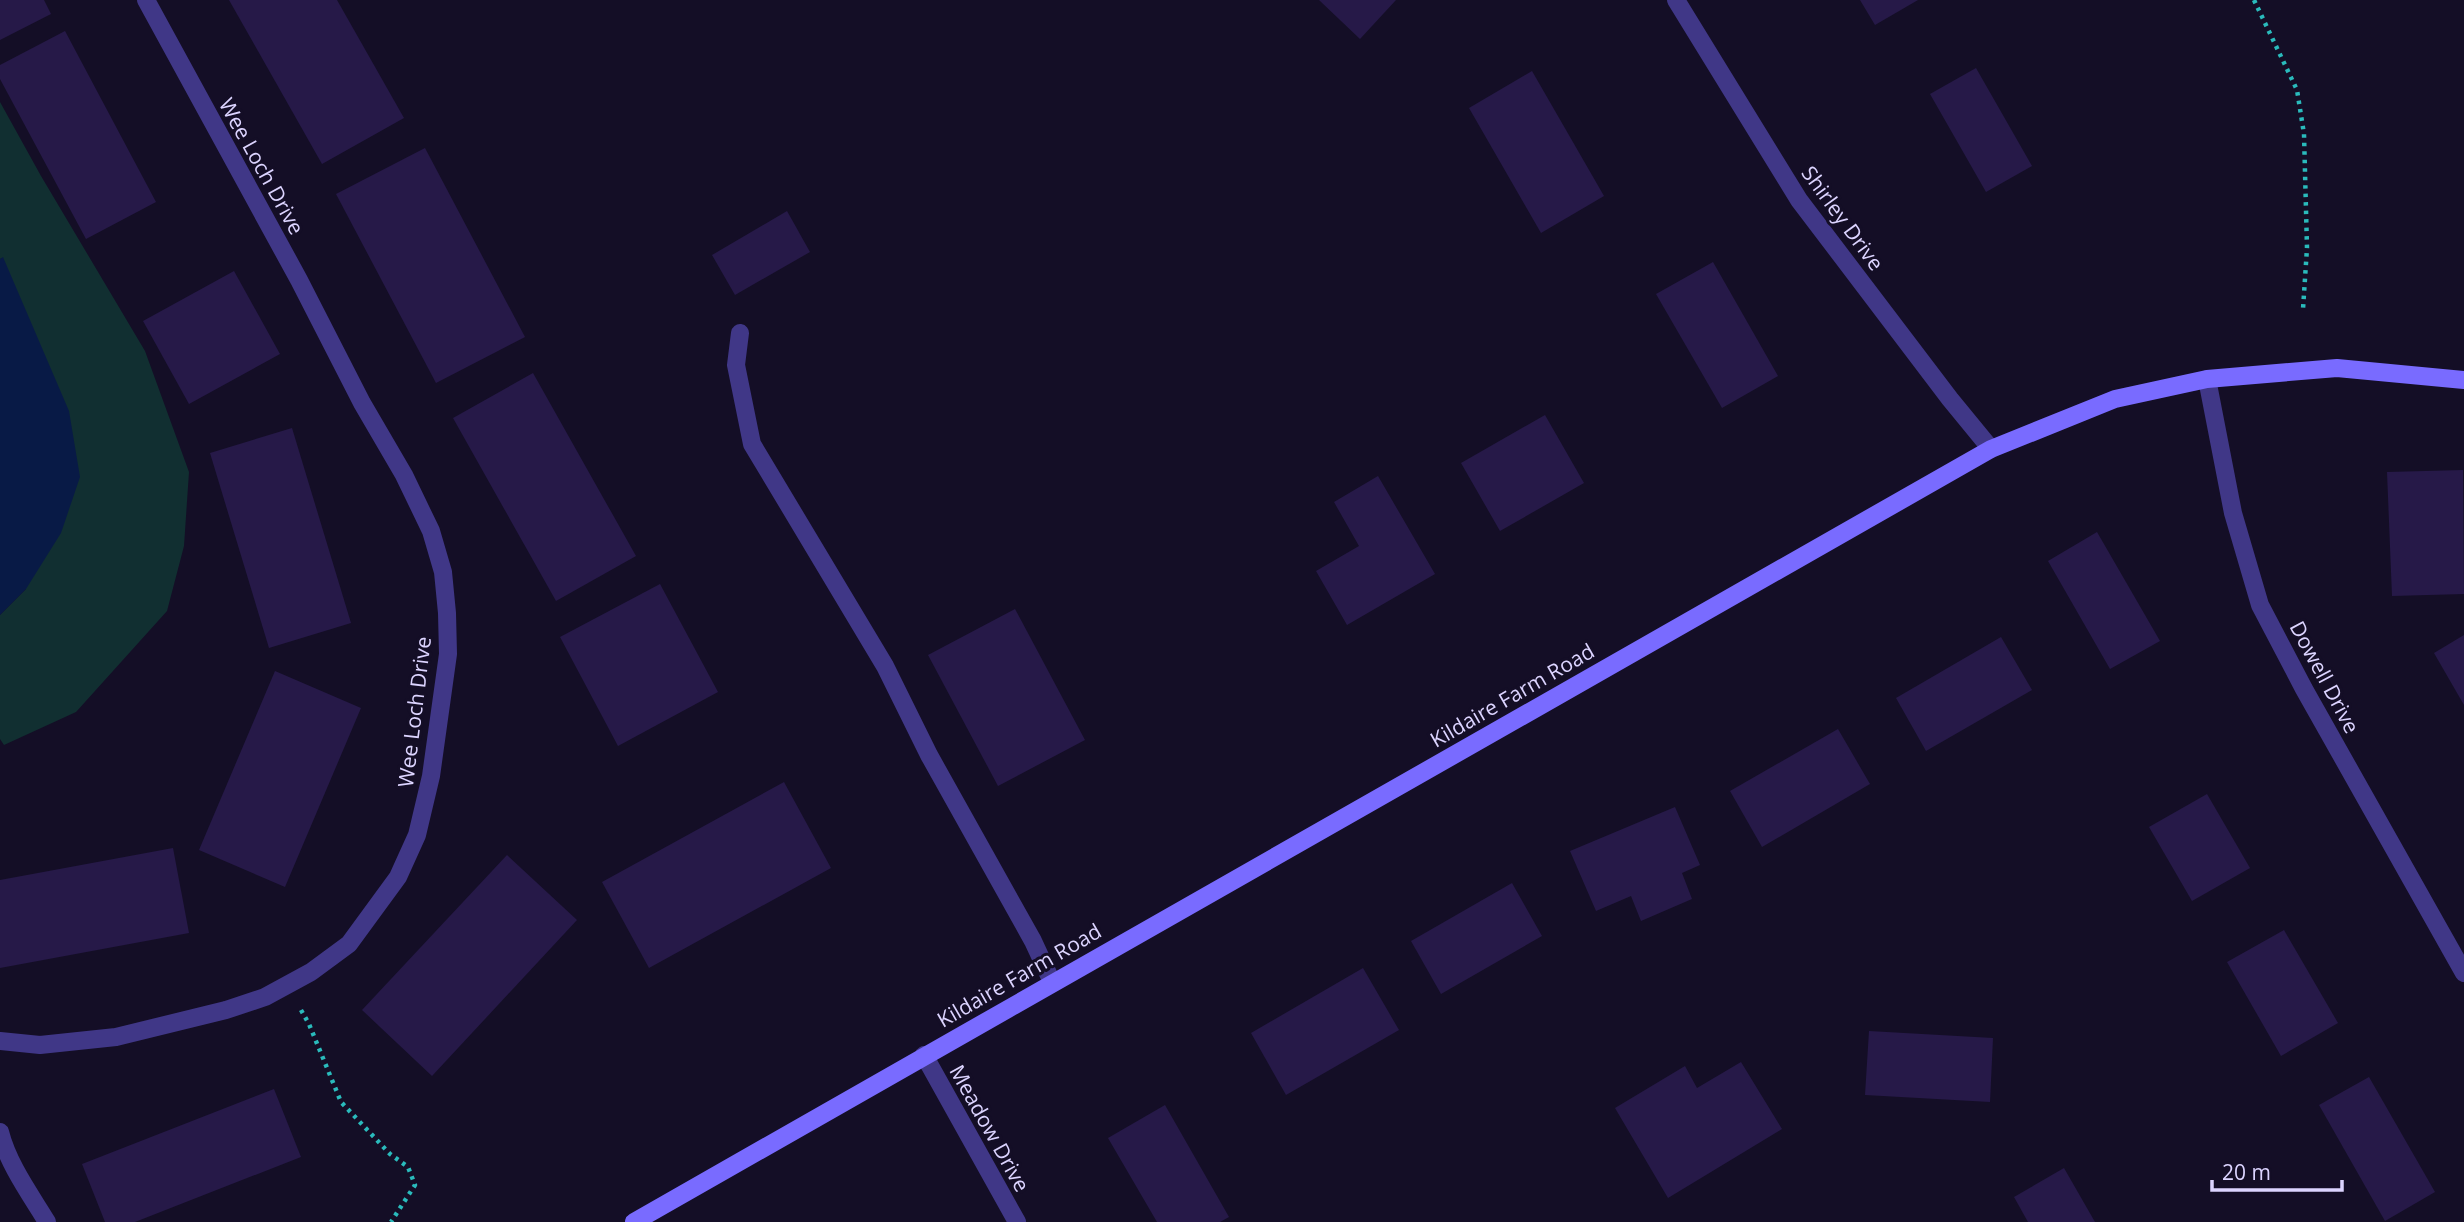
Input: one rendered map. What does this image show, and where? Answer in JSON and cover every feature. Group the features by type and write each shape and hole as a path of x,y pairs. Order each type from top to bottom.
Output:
{"main road":[{"name":"Kildaire Farm Road","path":"634,1222 1991,449 2115,398 2207,379 2337,368 2464,380"}],"street":[{"name":"Wee Loch Drive","path":"0,1041 40,1045 116,1037 226,1010 265,997 311,972 349,944 398,877 417,835 431,776 448,654 443,572 431,531 404,475 146,0"},
{"name":"Shirley Drive","path":"1676,0 1799,201 1991,449"},
{"path":"740,333 736,365 752,444 885,666 929,755 1033,941 1052,982"},
{"name":"Dowell Drive","path":"2207,379 2233,513 2260,605 2304,689 2464,973"},
{"name":"Meadow Drive","path":"924,1055 1017,1222"},
{"path":"0,1132 23,1182 47,1222"}],"path":[{"path":"2254,0 2297,90 2304,134 2307,248 2303,309"},
{"path":"286,986 309,1024 341,1102 390,1154 408,1167 415,1185 391,1222"}],"green space":[{"path":"0,102 145,351 189,472 184,546 167,611 76,712 4,745 0,739 0,615 26,589 2,258 0,259"}],"water":[{"path":"3,257 69,411 80,477 61,533 26,589 0,615 0,259"}],"building":[{"path":"0,0 44,0 51,14 0,40"},
{"path":"229,0 337,0 404,118 322,164"},
{"path":"1319,0 1396,0 1360,39"},
{"path":"1860,0 1918,0 1875,25"},
{"path":"65,31 156,202 86,239 0,79 0,65"},
{"path":"1976,68 2032,166 1986,192 1930,94"},
{"path":"1532,71 1604,196 1541,233 1469,108"},
{"path":"425,148 525,337 436,383 336,194"},
{"path":"787,211 810,252 735,295 712,255"},
{"path":"1713,262 1778,376 1722,408 1656,294"},
{"path":"234,271 280,354 189,404 143,321"},
{"path":"533,373 636,556 556,601 453,418"},
{"path":"1545,415 1584,483 1500,531 1461,463"},
{"path":"292,428 351,623 269,648 210,453"},
{"path":"2463,470 2464,594 2392,596 2387,472"},
{"path":"1378,476 1435,574 1347,625 1316,571 1359,546 1334,502"},
{"path":"2097,532 2160,641 2110,669 2048,561"},
{"path":"660,584 718,692 618,746 560,637"},
{"path":"1015,609 1085,740 998,786 928,655"},
{"path":"2464,635 2464,705 2434,653"},
{"path":"2001,637 2032,690 1926,751 1896,698"},
{"path":"275,671 361,708 285,887 199,850"},
{"path":"1838,729 1870,784 1762,847 1730,791"},
{"path":"784,782 831,868 649,968 602,882"},
{"path":"2207,794 2250,868 2192,901 2149,827"},
{"path":"1675,807 1700,865 1682,873 1692,899 1641,921 1631,896 1596,911 1570,851"},
{"path":"173,848 189,933 0,968 0,880"},
{"path":"507,855 577,920 432,1076 362,1010"},
{"path":"1512,883 1542,936 1441,994 1411,941"},
{"path":"2284,930 2338,1023 2281,1056 2227,962"},
{"path":"1363,968 1399,1030 1286,1095 1251,1033"},
{"path":"1869,1031 1993,1038 1990,1102 1865,1095"},
{"path":"1741,1062 1782,1129 1668,1198 1615,1108 1685,1066 1697,1088"},
{"path":"2369,1077 2435,1192 2385,1221 2319,1105"},
{"path":"274,1089 301,1157 135,1222 105,1222 82,1164"},
{"path":"1165,1105 1229,1217 1220,1222 1157,1222 1108,1138"},
{"path":"2064,1168 2095,1222 2028,1222 2014,1197"}]}
